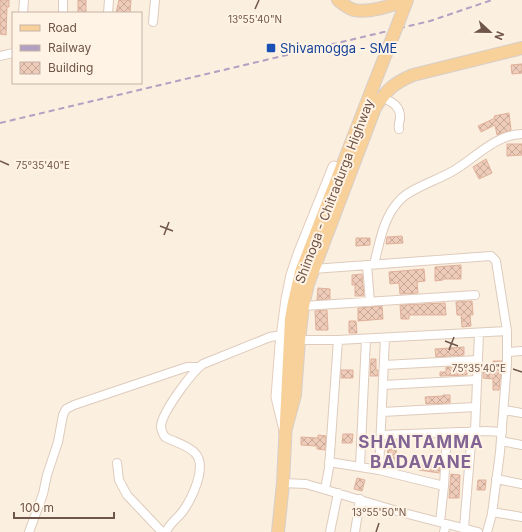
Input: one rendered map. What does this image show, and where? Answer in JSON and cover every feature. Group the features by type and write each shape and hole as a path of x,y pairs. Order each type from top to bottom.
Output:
{"main road":[{"name":"Shimoga - Chitradurga Highway","path":"338,0 345,7 354,10 370,10 406,0"},
{"name":"Shimoga - Chitradurga Highway","path":"278,532 291,319 301,272 406,0"},
{"path":"285,432 295,395 298,340 303,306 313,269 375,108 390,88 413,75 522,48"}],"street":[{"path":"23,12 24,0"},
{"path":"63,0 63,12"},
{"path":"108,12 109,0"},
{"path":"153,22 155,0"},
{"path":"0,56 12,53"},
{"path":"382,97 393,103 398,108 400,114 399,129"},
{"path":"370,302 371,264 385,224 391,211 400,199 454,170 497,142 510,136 522,134"},
{"path":"285,432 277,397 282,335 287,299 292,275 334,167"},
{"path":"313,269 491,256 496,261 507,331 507,352 502,432 492,512 487,532"},
{"path":"303,306 475,295"},
{"path":"298,340 366,339 507,331"},
{"path":"282,483 306,484 360,499 443,526 470,531 473,431 479,333"},
{"path":"166,532 183,511 194,494 200,468 198,458 195,453 189,448 165,437 161,426 164,416 177,394 198,367 270,337 282,335"},
{"path":"379,470 385,338"},
{"path":"360,466 366,339"},
{"path":"325,489 329,462 338,340"},
{"path":"507,352 522,352"},
{"path":"384,365 478,360"},
{"path":"29,532 43,494 47,475 58,442 63,414 66,409 74,404 187,367 198,367"},
{"path":"383,385 477,380"},
{"path":"382,412 475,407"},
{"path":"504,410 522,413"},
{"path":"381,436 473,431 502,432"},
{"path":"443,526 447,433"},
{"path":"501,441 522,445"},
{"path":"329,462 360,466 444,486"},
{"path":"117,464 119,480 122,488 162,532"},
{"path":"496,479 522,484"},
{"path":"330,532 338,493"},
{"path":"355,532 360,499"},
{"path":"492,512 522,517"}],"building":[{"path":"0,0 9,0 9,7 7,7 6,35 0,34"},
{"path":"78,0 86,0 86,12 78,12"},
{"path":"119,0 131,0 130,12 116,12"},
{"path":"522,64 522,73 512,74 511,65"},
{"path":"509,113 511,130 497,135 495,125 481,132 478,126 495,118 494,116"},
{"path":"507,144 522,144 522,155 507,156"},
{"path":"486,159 492,173 479,179 473,167"},
{"path":"402,236 403,243 386,244 387,237"},
{"path":"356,238 370,238 370,245 356,246"},
{"path":"461,265 461,279 443,279 435,281 435,267"},
{"path":"424,269 425,281 417,282 418,293 400,294 399,283 390,284 389,272"},
{"path":"362,274 364,296 355,296 355,285 352,285 352,275"},
{"path":"318,288 330,289 330,299 317,300"},
{"path":"472,301 473,315 470,315 471,326 462,327 461,315 457,315 456,302"},
{"path":"445,303 446,315 409,315 409,319 401,319 400,305"},
{"path":"382,306 383,319 358,321 358,308"},
{"path":"327,310 328,330 316,330 315,311"},
{"path":"349,321 356,321 357,333 349,333"},
{"path":"464,347 464,355 436,357 435,349"},
{"path":"371,359 376,359 376,370 378,370 378,376 370,376"},
{"path":"493,361 502,361 499,390 493,390 493,379 483,378 483,372 493,373"},
{"path":"446,367 453,367 453,370 467,370 467,375 440,376 440,372 446,372"},
{"path":"341,370 353,370 353,378 341,378"},
{"path":"450,395 450,403 426,404 425,397"},
{"path":"343,434 353,434 352,443 342,443"},
{"path":"318,435 326,436 325,450 317,449 317,446 301,445 301,437 318,438"},
{"path":"408,439 408,445 397,446 394,466 386,465 388,449 392,450 392,440"},
{"path":"420,464 440,467 439,473 419,470"},
{"path":"451,474 460,475 459,498 449,498"},
{"path":"357,478 365,480 362,491 354,489"},
{"path":"478,480 486,480 485,490 477,490"}],"railway":[{"path":"0,123 430,21 492,0"}],"place":[{"name":"Shivamogga - SME","path":"271,48"}],"district":[{"name":"SHANTAMMA BADAVANE","path":"421,452"}]}
